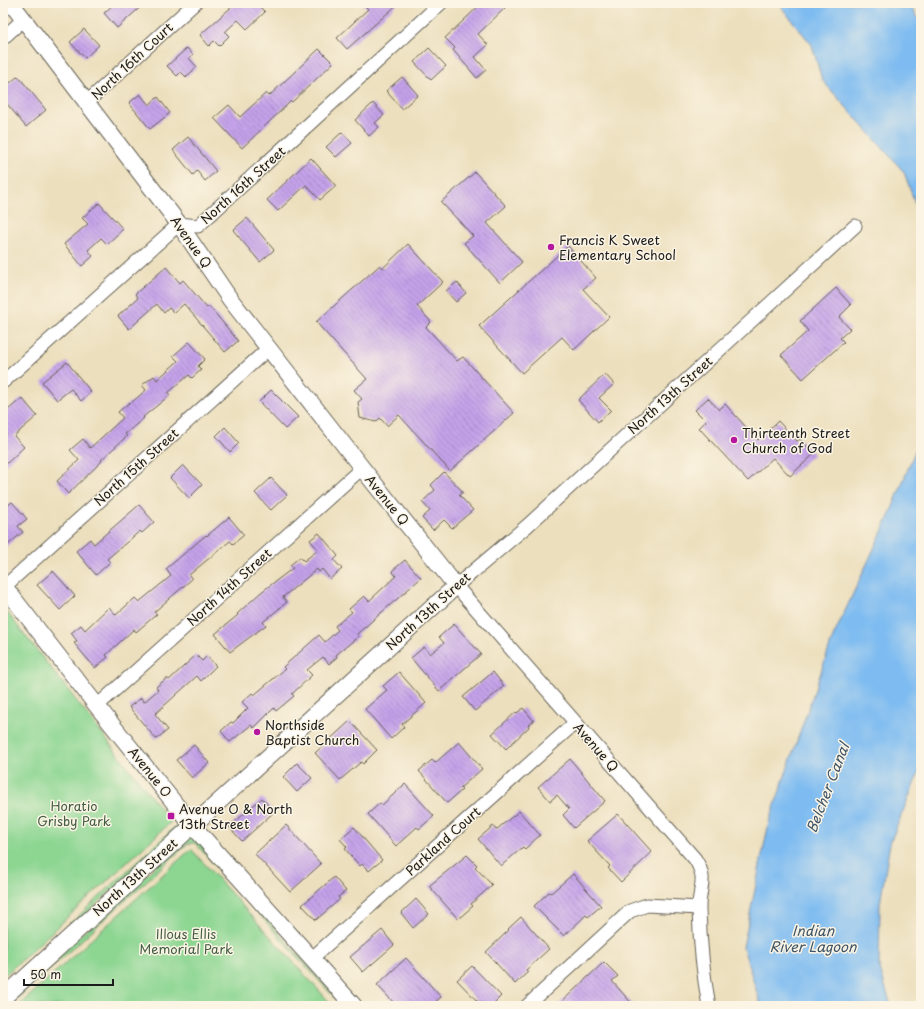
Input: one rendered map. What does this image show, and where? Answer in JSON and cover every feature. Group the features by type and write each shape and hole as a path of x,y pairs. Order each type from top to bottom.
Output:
{"street":[{"name":"Avenue Q","path":"11,3 179,224 230,299 456,586 695,859 701,869 703,879 699,908 702,968 709,1006"},
{"name":"North 16th Court","path":"86,103 195,3"},
{"name":"North 16th Street","path":"3,382 179,224 198,226 441,3"},
{"path":"3,38 24,19"},
{"name":"North 13th Street","path":"3,998 456,586 527,526 855,226"},
{"name":"North 15th Street","path":"3,586 269,348"},
{"name":"North 14th Street","path":"97,706 362,468"},
{"name":"Avenue O","path":"3,586 192,825 354,1006"},
{"name":"Parkland Court","path":"311,959 575,723"},
{"path":"527,1006 630,911 647,905 699,908"}],"green space":[{"name":"Horatio Grisby Park","path":"3,607 171,822 3,977"},
{"path":"177,818 183,825 3,990 3,986 177,825"},
{"path":"191,834 344,1006 342,1006 195,843 191,843 187,844 9,1006 3,1006"},
{"name":"Illous Ellis Memorial Park","path":"191,849 333,1006 18,1006"}],"water":[{"path":"778,3 908,3 921,22 921,220 904,172 822,80 812,45"},
{"name":"Indian River Lagoon","path":"921,436 921,767 890,843 880,904 879,966 891,1006 761,1006 743,947 769,822 833,637 890,514"}],"building":[{"path":"115,3 145,3 117,28 104,13"},
{"path":"236,3 256,3 265,12 247,29 238,20 225,32 229,36 219,46 214,41 209,46 200,35"},
{"path":"362,3 399,3 347,49 337,38 368,9"},
{"path":"482,3 500,3 505,8 478,34 488,45 475,57 486,70 477,78 453,50 455,48 445,38"},
{"path":"84,29 99,45 85,58 70,42"},
{"path":"187,48 193,55 189,58 197,67 186,77 181,72 177,76 167,66"},
{"path":"429,48 446,66 431,80 414,62"},
{"path":"319,49 333,63 242,148 214,118 229,105 240,117 266,93 269,96"},
{"path":"18,76 46,110 26,127 3,99 8,92 4,88"},
{"path":"402,77 418,95 402,109 386,91"},
{"path":"140,94 149,105 158,97 170,113 150,129 129,103"},
{"path":"373,103 384,115 375,123 379,127 369,136 355,120"},
{"path":"342,132 352,143 336,157 326,147"},
{"path":"188,137 216,171 205,181 197,171 193,175 173,150"},
{"path":"311,158 336,186 320,200 306,185 278,211 267,200"},
{"path":"475,172 506,206 487,223 522,262 500,283 464,243 473,236 441,202"},
{"path":"99,203 123,229 107,244 101,238 88,250 93,256 82,266 64,244 88,224 82,218"},
{"path":"247,218 274,250 260,262 233,230"},
{"path":"408,244 443,282 417,306 431,322 426,327 457,361 463,357 514,413 450,471 399,415 387,426 380,418 376,422 360,418 358,402 362,399 354,390 367,379 316,322 380,265 383,268"},
{"path":"568,246 596,278 583,289 609,317 574,350 562,337 522,373 479,326"},
{"path":"166,267 180,283 183,280 207,308 209,306 238,341 225,352 184,304 174,313 169,308 164,313 157,304 129,329 118,316 138,298 135,294"},
{"path":"457,282 466,293 456,302 446,291"},
{"path":"836,288 851,305 839,317 850,329 840,338 844,342 803,379 781,355 808,331 800,321"},
{"path":"189,342 205,359 198,366 201,370 192,378 189,375 168,393 170,395 125,434 127,436 68,494 57,481 79,460 70,450 83,439 90,448 123,418 118,412 146,390 142,385 154,376 157,380 178,361 173,356"},
{"path":"67,362 91,392 81,401 71,389 57,400 42,382"},
{"path":"605,374 614,384 599,398 611,410 598,422 578,400"},
{"path":"271,390 298,417 285,429 259,402"},
{"path":"22,398 37,416 14,436 24,447 3,467 3,414"},
{"name":"Thirteenth Street Church of God","path":"708,398 719,410 725,404 758,440 778,421 797,441 800,439 814,454 790,476 773,458 748,481 699,428 706,421 695,410"},
{"path":"225,427 239,443 230,452 216,436"},
{"path":"183,465 202,485 189,498 170,478"},
{"path":"444,472 463,492 459,495 473,510 452,528 444,520 433,530 422,518 430,511 422,502 435,490 431,485"},
{"path":"271,478 287,495 271,510 255,493"},
{"path":"12,502 27,519 18,526 23,532 3,549 3,509"},
{"path":"139,505 154,522 142,533 140,531 107,559 110,562 96,575 76,551 90,539 94,544"},
{"path":"229,517 244,535 233,544 230,541 189,575 192,579 154,612 157,614 136,632 134,629 106,655 108,657 95,668 74,643 77,641 71,633 81,625 85,630 109,607 116,615 135,598 139,602 171,576 166,569"},
{"path":"319,533 338,556 334,560 342,569 330,579 322,569 319,572 317,569 283,597 287,602 263,622 266,625 230,652 215,634 238,615 237,614 260,593 293,568 290,565 300,557 304,561 318,550 310,540"},
{"path":"405,560 421,578 357,634 359,636 336,655 337,657 329,664 323,657 307,670 312,675 292,694 294,696 276,711 274,708 254,728 251,725 230,742 221,731 231,722 233,723 248,708 242,702 252,693 254,695 285,669 283,667 319,635 325,642 338,630 335,626 352,612 349,609 364,596 369,601 396,576 392,571"},
{"path":"53,571 75,596 60,610 37,585"},
{"path":"454,624 481,654 439,691 411,658 424,647 430,654 444,643 439,637"},
{"path":"196,655 202,661 207,656 216,666 201,681 197,676 155,714 168,730 156,739 129,707 141,698 144,702 158,690 156,687 167,678 169,680"},
{"path":"399,672 426,703 402,724 404,727 391,739 365,709 387,690 383,686"},
{"path":"493,672 504,686 475,711 463,697"},
{"path":"523,708 534,721 528,725 529,727 506,749 492,734 516,712 517,713"},
{"path":"350,721 377,750 363,764 361,762 340,780 315,753"},
{"path":"459,742 482,769 460,788 462,790 447,803 419,771 432,760 435,763"},
{"path":"194,745 209,763 192,778 176,760"},
{"path":"570,759 605,801 574,828 563,815 569,809 557,795 550,801 538,787"},
{"path":"297,763 312,778 297,792 283,777"},
{"path":"405,784 434,816 419,829 417,827 396,846 368,814 380,803 382,805"},
{"path":"262,798 274,812 242,841 229,827"},
{"path":"519,811 540,835 525,849 523,847 501,866 478,839 493,826 496,830"},
{"path":"618,814 652,852 621,882 608,868 610,866 587,841"},
{"path":"286,825 321,864 290,892 255,854"},
{"path":"354,827 382,860 369,871 362,864 360,866 345,849 347,847 340,839"},
{"path":"467,855 477,865 475,867 492,885 471,904 473,906 458,919 429,886"},
{"path":"573,874 601,906 588,917 586,915 564,936 534,906 549,892 551,893"},
{"path":"334,877 346,891 338,897 340,899 316,920 302,905"},
{"path":"416,899 429,914 413,928 401,913"},
{"path":"521,917 549,949 526,970 528,972 515,984 486,952"},
{"path":"382,930 394,945 363,972 350,957"},
{"path":"406,958 441,997 431,1006 397,1006 377,985"},
{"path":"604,962 618,976 612,981 634,1006 557,1006"},
{"path":"472,966 501,996 491,1006 485,1006 481,1001 479,1003 457,980"}],"place":[{"name":"Francis K Sweet Elementary School","path":"551,247"},
{"name":"Thirteenth Street Church of God","path":"734,440"},
{"name":"Northside Baptist Church","path":"257,732"},
{"name":"Avenue O & North 13th Street","path":"171,816"}],"water label":[{"name":"Belcher Canal","path":"828,788"}]}
